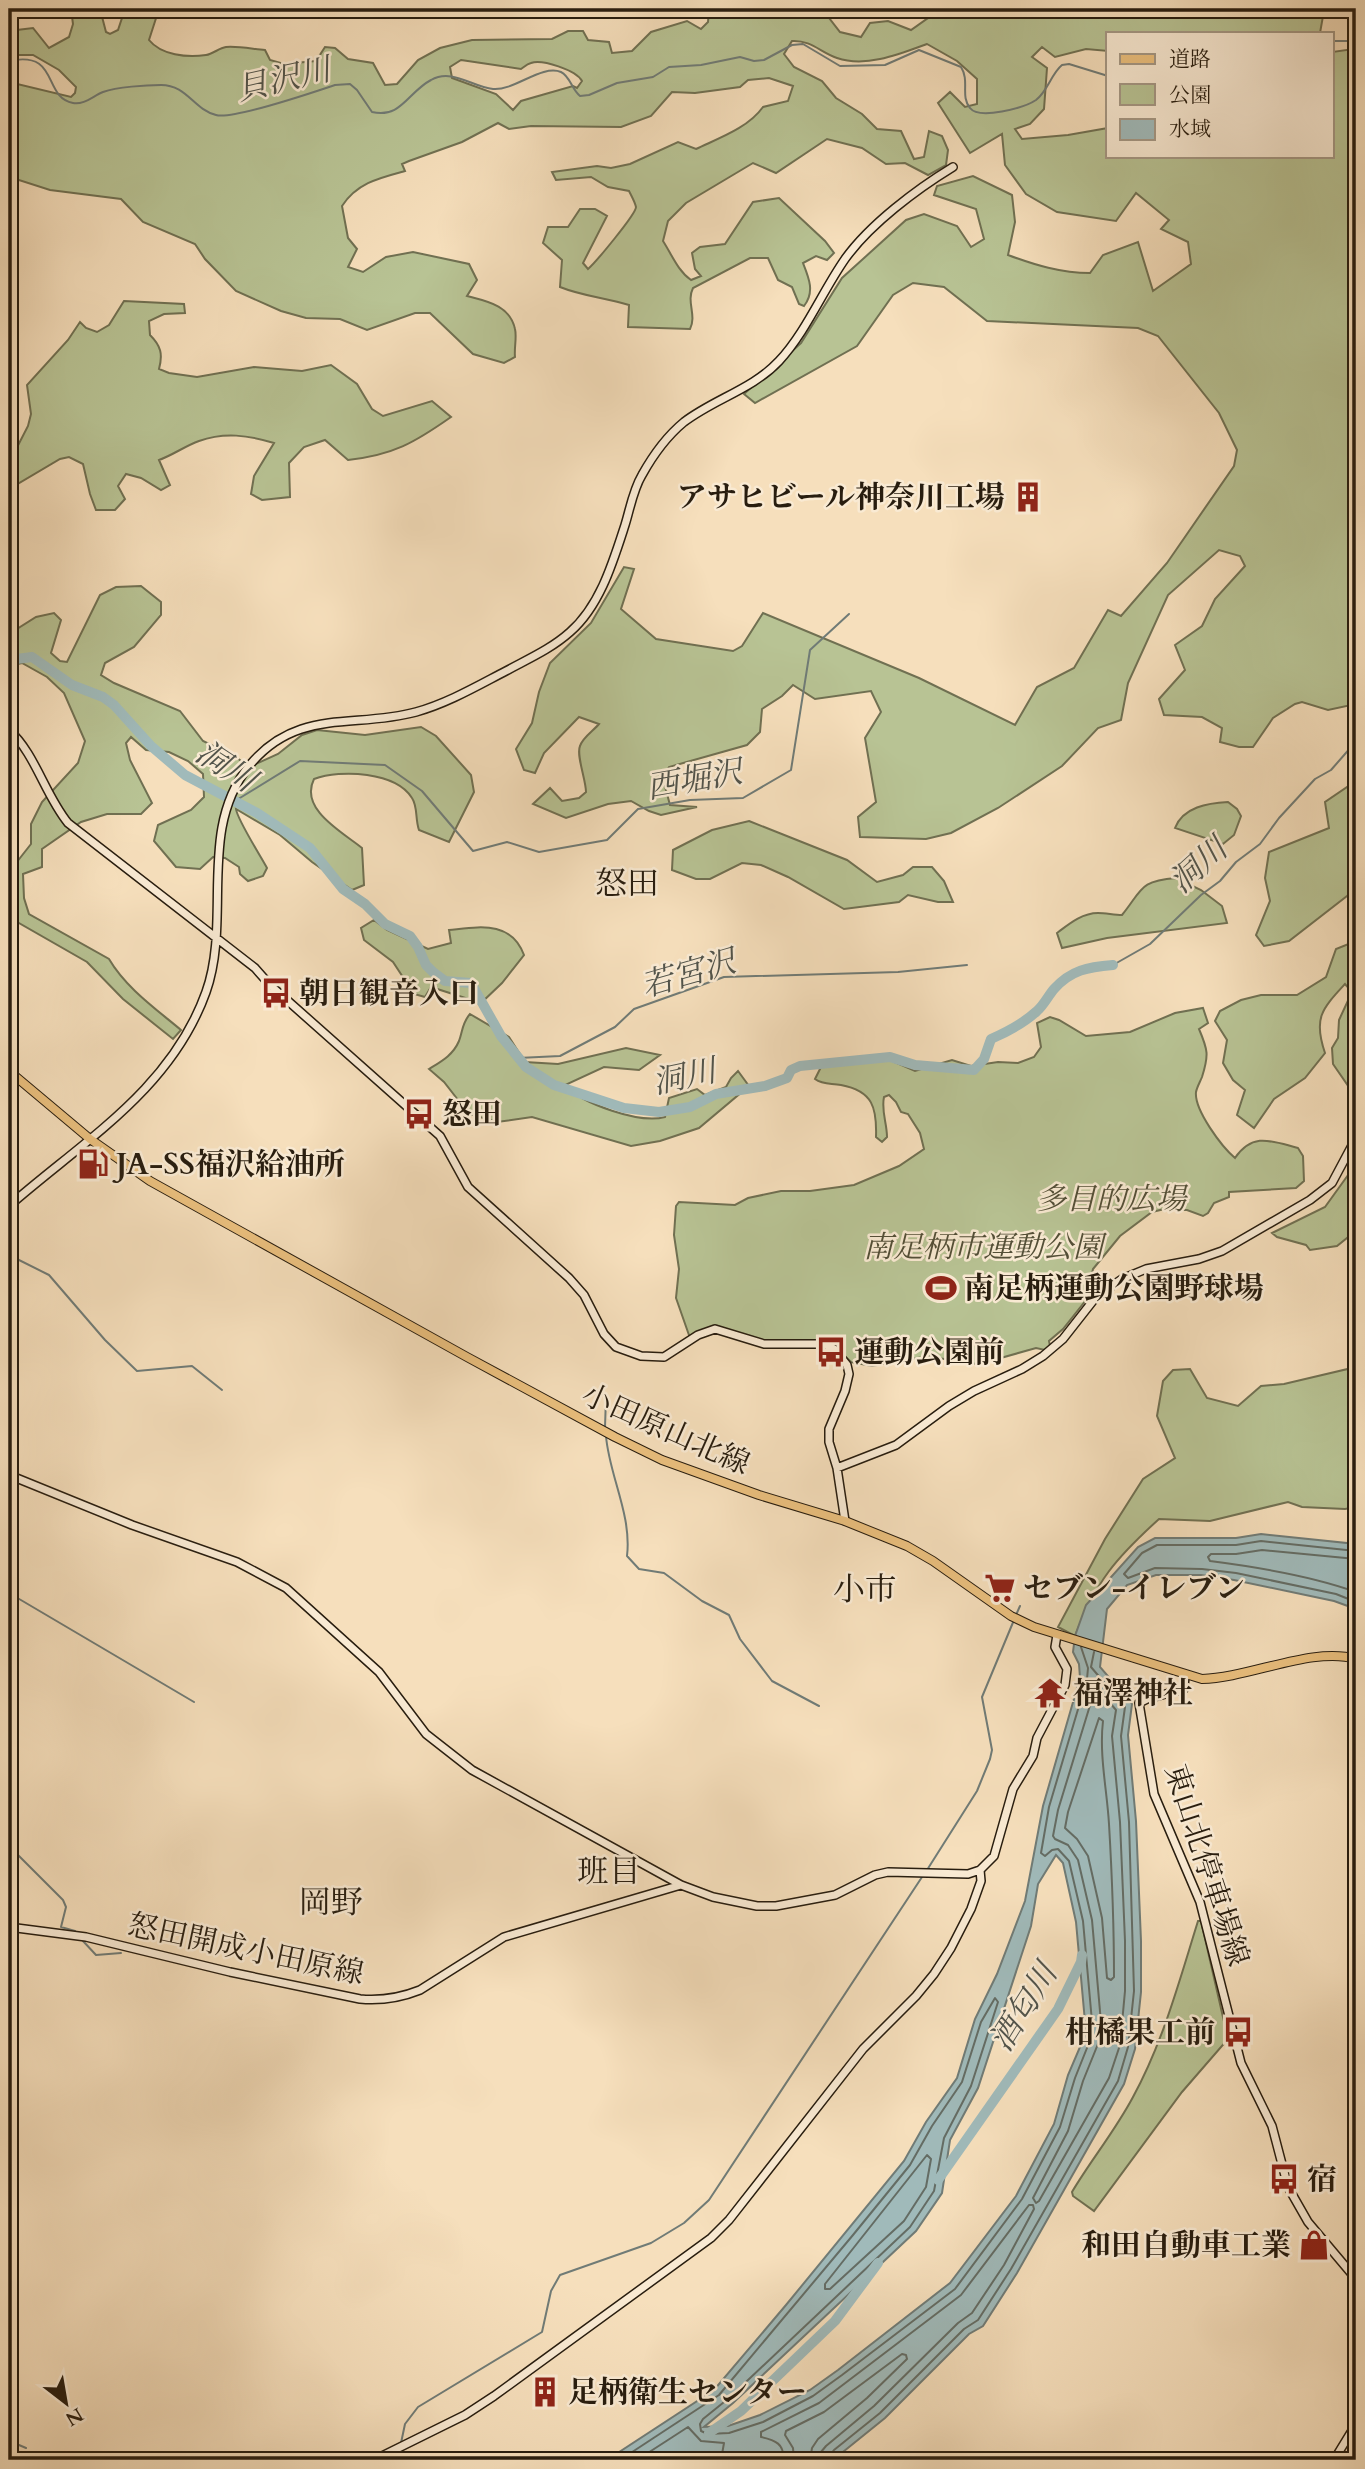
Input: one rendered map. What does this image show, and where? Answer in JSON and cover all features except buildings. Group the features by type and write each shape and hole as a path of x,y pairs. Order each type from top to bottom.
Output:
{"main road":[{"name":"小田原山北線","path":"9,1071 90,1139 150,1181 605,1432 662,1460 845,1521 898,1542 933,1561 1015,1617 1068,1639 1202,1679 1223,1678 1315,1657 1339,1656 1356,1660"}],"street":[{"path":"9,1206 127,1106 170,1062 178,1048 205,993 217,939 220,849 227,805 249,766 282,737 307,726 394,716 430,708 545,650 570,633 581,621 603,586 640,477 670,435 685,422 759,378 777,364 791,347 846,257 920,187 953,167"},
{"path":"9,730 19,740 50,799 68,822 255,968 270,985 440,1136 468,1187 548,1257 578,1288 604,1334 616,1347 641,1356 664,1357 698,1335 715,1329 764,1344 824,1344 834,1349 847,1365 849,1374 829,1429 829,1442 837,1468 845,1521"},
{"path":"837,1468 896,1446 949,1406 1043,1356 1063,1339 1096,1297 1122,1279 1146,1269 1199,1259 1222,1251 1310,1200 1332,1183 1356,1138"},
{"path":"9,1475 132,1525 237,1562 286,1588 379,1672 426,1734 472,1770 681,1885 757,1906 776,1906 835,1895 875,1875 888,1872 968,1874 980,1870 994,1856 1013,1789 1032,1756 1037,1738 1065,1685 1067,1669 1055,1647 1057,1635"},
{"name":"東山北停車場線","path":"1185,1675 1184,1689 1139,1703 1154,1794 1200,1902 1241,2063 1272,2126 1288,2187 1308,2222 1356,2280"},
{"path":"374,2460 466,2415 679,2263 720,2229 856,2058 916,1996 933,1974 951,1948 971,1909 981,1881 980,1870"},
{"name":"怒田開成小田原線","path":"9,1927 84,1937 230,1972 360,1999 377,2000 419,1990 504,1937 681,1885"},
{"path":"1334,2460 1356,2424"}],"green space":[{"path":"71,9 100,9 106,32 110,34 118,30 125,9 157,9 149,40 167,52 199,56 226,47 246,48 265,50 270,60 284,64 316,61 325,47 335,48 348,59 373,63 385,85 397,84 418,60 440,48 472,40 552,39 568,31 583,31 588,40 609,42 612,53 632,51 651,32 687,21 701,29 708,22 709,9 791,12 829,18 840,32 861,37 870,23 888,21 911,30 931,16 950,9 1334,9 1323,16 1320,32 1106,32 1106,51 1086,49 1055,57 1042,47 1032,57 1047,68 1044,109 1030,124 1015,129 1022,139 1106,128 1106,158 1334,158 1334,52 1354,49 1352,9 1356,9 1356,704 1328,710 1302,702 1295,704 1273,718 1253,747 1220,742 1222,728 1202,717 1164,715 1159,699 1185,670 1175,645 1202,626 1215,599 1245,566 1240,556 1219,550 1168,595 1128,683 1121,720 1098,728 1062,766 998,808 951,833 926,839 860,837 858,817 876,802 865,738 881,712 871,691 815,699 793,685 762,709 760,732 747,745 669,767 663,779 670,805 697,807 661,815 631,801 608,804 566,818 533,804 550,788 562,801 579,798 586,792 579,750 583,740 599,724 579,717 544,753 535,773 524,770 516,749 532,723 539,692 550,663 591,623 624,567 634,569 621,609 656,639 733,651 742,646 763,613 919,678 1015,725 1037,687 1074,668 1108,610 1121,616 1167,563 1234,466 1237,450 1219,413 1158,336 1138,328 987,321 944,287 913,283 893,295 857,346 755,403 744,394 801,343 842,278 906,220 924,214 957,226 971,247 984,239 976,209 934,195 937,186 973,176 1012,195 1015,222 1008,255 1048,268 1090,273 1103,255 1138,242 1153,291 1191,264 1188,242 1161,229 1169,220 1136,193 1116,221 1057,212 1026,194 1005,165 1002,134 970,153 938,103 950,92 965,107 977,104 977,79 957,61 927,44 871,61 848,61 810,44 792,41 784,54 794,67 822,81 836,98 862,114 877,129 901,131 914,159 924,157 929,131 942,136 948,150 946,165 928,175 905,163 886,164 862,148 827,139 776,173 753,163 686,203 668,221 663,241 679,267 691,280 701,276 695,269 692,253 700,247 725,244 753,202 779,198 825,241 834,253 827,260 816,256 803,263 810,290 804,306 799,304 792,287 778,280 768,258 750,258 693,288 690,329 628,327 629,305 560,287 562,260 543,243 548,227 568,227 580,209 595,209 607,216 583,263 588,269 623,228 636,207 629,191 608,187 591,177 556,180 552,172 630,164 678,142 696,149 741,127 763,107 788,101 793,86 769,78 748,80 740,87 695,93 672,92 651,116 621,127 531,126 509,129 498,123 462,142 402,164 405,171 369,182 348,198 342,206 348,238 357,249 348,267 363,272 386,257 413,252 469,264 477,280 467,296 503,309 516,332 515,357 504,363 473,354 430,313 415,313 367,330 340,319 306,318 281,311 236,291 205,259 195,244 143,222 121,199 50,190 19,180 9,181 9,82 71,97 76,87 59,70 33,55 9,55 9,31 33,28 49,48 69,37 73,24","holes":["461,60 521,69 536,62 550,64 566,69 582,81 577,88 573,86 521,101 513,110 496,94 452,78 450,67"]},
{"path":"124,301 184,304 185,313 164,314 149,321 150,335 160,351 159,369 169,373 197,377 254,367 302,371 331,365 357,384 372,409 383,416 432,401 451,417 403,446 364,458 348,460 325,440 304,447 289,463 290,497 262,500 251,494 254,476 274,443 236,436 218,436 199,441 159,460 170,485 161,490 141,478 126,474 118,486 125,499 115,510 96,510 83,464 69,457 60,459 9,489 9,463 28,426 31,414 27,385 68,340 80,322 86,328 97,332 109,325"},
{"path":"141,586 161,602 161,615 134,647 105,663 101,675 180,711 203,741 236,757 249,767 278,754 302,735 317,730 365,735 421,727 436,736 471,775 474,792 449,842 419,830 412,798 394,783 353,774 314,779 311,790 317,810 362,848 364,885 352,890 280,835 236,809 244,829 267,868 263,876 248,881 240,874 239,867 225,858 213,857 200,869 176,867 154,841 158,825 191,810 204,797 203,774 188,761 169,752 146,750 131,737 126,743 130,760 152,803 141,814 107,814 81,822 42,849 42,867 23,874 24,898 29,914 109,959 133,989 181,1030 173,1039 123,999 87,962 9,915 9,872 31,844 31,824 42,802 78,763 85,741 64,693 47,677 22,663 9,666 9,634 36,617 54,613 61,620 51,653 60,661 67,662 100,595 116,587"},
{"path":"1356,781 1356,889 1289,941 1264,946 1256,935 1270,901 1265,878 1269,852 1329,828 1325,802"},
{"path":"1228,802 1241,816 1234,835 1223,844 1175,828 1184,815 1197,807"},
{"path":"749,821 847,860 877,882 903,875 913,867 932,867 944,881 953,902 938,902 908,895 899,902 844,909 761,865 742,863 710,879 696,879 672,870 673,850 712,830"},
{"path":"1176,878 1201,890 1222,906 1227,923 1107,938 1062,948 1057,933 1076,920 1092,913 1122,915 1148,884"},
{"path":"374,920 387,930 428,949 451,943 449,930 493,928 511,936 524,955 502,983 481,1003 431,987 425,997 414,994 393,962 364,940 361,928"},
{"path":"1356,941 1356,1116 1350,1115 1355,1096 1333,1064 1332,1048 1338,1038 1339,1020 1352,992 1345,984 1330,1000 1322,1015 1320,1031 1325,1053 1305,1078 1274,1099 1254,1128 1237,1115 1245,1090 1233,1080 1223,1063 1227,1040 1215,1021 1220,1011 1241,1000 1261,995 1297,995 1326,977 1336,949"},
{"name":"南足柄市運動公園","path":"1203,1008 1208,1023 1199,1029 1206,1048 1206,1058 1196,1092 1204,1118 1216,1137 1235,1158 1249,1144 1256,1142 1271,1141 1298,1148 1303,1156 1304,1181 1296,1188 1229,1192 1229,1197 1214,1203 1203,1216 1187,1210 1173,1210 1173,1207 1152,1212 1120,1236 1093,1269 1090,1295 1063,1329 1049,1341 1050,1346 1045,1350 1036,1348 983,1363 969,1364 929,1356 872,1366 851,1362 833,1345 759,1341 717,1326 695,1333 690,1338 676,1298 679,1269 674,1235 676,1206 679,1202 735,1205 748,1198 781,1191 810,1191 854,1185 899,1166 924,1149 920,1133 908,1114 901,1112 889,1095 884,1097 887,1137 882,1142 876,1137 871,1102 852,1088 815,1079 821,1067 890,1060 915,1071 952,1060 971,1066 998,1062 1018,1063 1034,1057 1041,1047 1037,1023 1050,1017 1086,1036 1130,1032 1175,1013"},
{"path":"470,1014 509,1037 525,1062 558,1064 626,1048 660,1055 639,1070 604,1067 565,1085 584,1099 627,1115 641,1118 665,1117 669,1098 697,1089 705,1095 726,1087 738,1071 749,1086 699,1128 660,1141 631,1146 532,1117 497,1122 469,1114 444,1082 429,1069 454,1050 465,1020"},
{"path":"1356,1164 1356,1240 1352,1234 1337,1246 1310,1250 1306,1245 1277,1237 1272,1233 1325,1207"},
{"path":"1352,1368 1356,1375 1356,1507 1302,1507 1288,1502 1210,1521 1159,1519 1119,1559 1099,1585 1075,1636 1058,1627 1105,1539 1143,1479 1175,1458 1157,1416 1163,1381 1173,1370 1190,1369 1207,1398 1238,1406 1261,1386 1284,1384"},
{"path":"1198,1921 1201,1921 1228,2039 1182,2092 1094,2211 1073,2196 1072,2192 1119,2122 1144,2076 1170,2011"}],"water":[{"path":"1261,1534 1356,1544 1356,1609 1334,1601 1234,1580 1201,1575 1156,1575 1127,1585 1107,1609 1100,1667 1132,1704 1128,1735 1136,1821 1141,1941 1141,1992 1135,2049 1124,2084 1017,2273 983,2326 969,2334 885,2418 833,2460 766,2460 769,2454 759,2453 728,2460 607,2460 714,2390 904,2161 926,2122 957,2078 975,2019 997,1974 1025,1901 1043,1806 1080,1678 1079,1664 1073,1652 1075,1636 1086,1605 1138,1547 1155,1538 1236,1538","holes":["1056,1855 1063,1863 1076,1922 1086,2033 1068,2075 1054,2124 1016,2196 950,2283 838,2370 810,2390 760,2415 728,2426 704,2427 916,2231 942,2193 950,2140 978,2088 1031,1926 1038,1884"]}],"waterway":[{"name":"貝沢川","path":"1334,41 1356,41"},
{"name":"貝沢川","path":"9,61 25,59 36,62 43,68 63,99 73,103 116,89 161,85 177,89 201,108 216,115 238,113 335,85 350,84 372,112 390,112 423,85 447,76 485,88 501,89 537,74 561,72 580,96 589,95 617,83 653,77 669,67 701,65 740,57 754,61 764,60 792,45 803,44 840,66 885,65 919,50 961,67 964,72 967,103 970,108 982,113 1012,109 1036,100 1062,65 1069,64 1106,75"},
{"name":"西堀沢","path":"235,801 300,761 385,765 422,791 473,851 507,842 539,852 607,840 638,809 690,800 743,798 791,770 810,650 849,614"},
{"name":"若宮沢","path":"9,660 32,657 72,685 103,697 114,705 151,746 185,775 257,813 310,848 343,889 365,904 385,924 410,936 426,965 433,972 445,981 471,983 501,1036 526,1067 554,1085 624,1108 659,1112 690,1107 716,1094 765,1086 787,1078 791,1070 800,1066 890,1057 915,1065 974,1070 984,1059 991,1039 1032,1015 1060,983 1088,968 1113,965"},
{"name":"洞川","path":"1113,965 1150,944 1201,895 1220,881 1236,862 1260,844 1279,818 1315,779 1331,770 1352,746 1356,736"},
{"name":"若宮沢","path":"518,1058 560,1056 615,1027 634,1009 724,977 898,972 967,965"},
{"path":"9,1255 49,1275 105,1340 137,1371 192,1366 222,1390"},
{"path":"605,1427 606,1397"},
{"path":"606,1436 626,1525 627,1556 639,1569 664,1573 702,1601 729,1615 740,1639 772,1681 819,1706"},
{"path":"9,1593 194,1702"},
{"path":"1016,1615 1020,1606"},
{"path":"927,1870 977,1791 990,1759 992,1750 982,1697 1014,1620"},
{"path":"9,1846 63,1900 66,1907 61,1927 75,1931"},
{"path":"401,2443 405,2424 418,2407 542,2332 551,2291 560,2275 651,2243 684,2223 709,2200 924,1874"},
{"path":"83,1941 96,1955 121,1953"},
{"name":"酒匂川","path":"938,2180 1058,2009 1082,1955"},
{"name":"酒匂川","path":"709,2433 741,2411 835,2321 878,2263"},
{"path":"9,2449 19,2445 26,2448"},
{"path":"400,2460 401,2449"}],"place":[{"name":"アサヒビール神奈川工場","path":"1028,497"},
{"name":"朝日観音入口","path":"276,993"},
{"name":"怒田","path":"419,1114"},
{"name":"JA-SS福沢給油所","path":"93,1164"},
{"name":"南足柄運動公園野球場","path":"941,1288"},
{"name":"運動公園前","path":"831,1352"},
{"name":"セブン-イレブン","path":"1000,1588"},
{"name":"福澤神社","path":"1050,1693"},
{"name":"柑橘果工前","path":"1238,2032"},
{"name":"宿","path":"1284,2179"},
{"name":"和田自動車工業","path":"1314,2245"},
{"name":"足柄衛生センター","path":"545,2392"}],"district":[{"name":"怒田","path":"627,883"},
{"name":"小市","path":"865,1589"},
{"name":"班目","path":"609,1871"},
{"name":"岡野","path":"331,1902"}],"park label":[{"name":"多目的広場","path":"1111,1199"}]}
